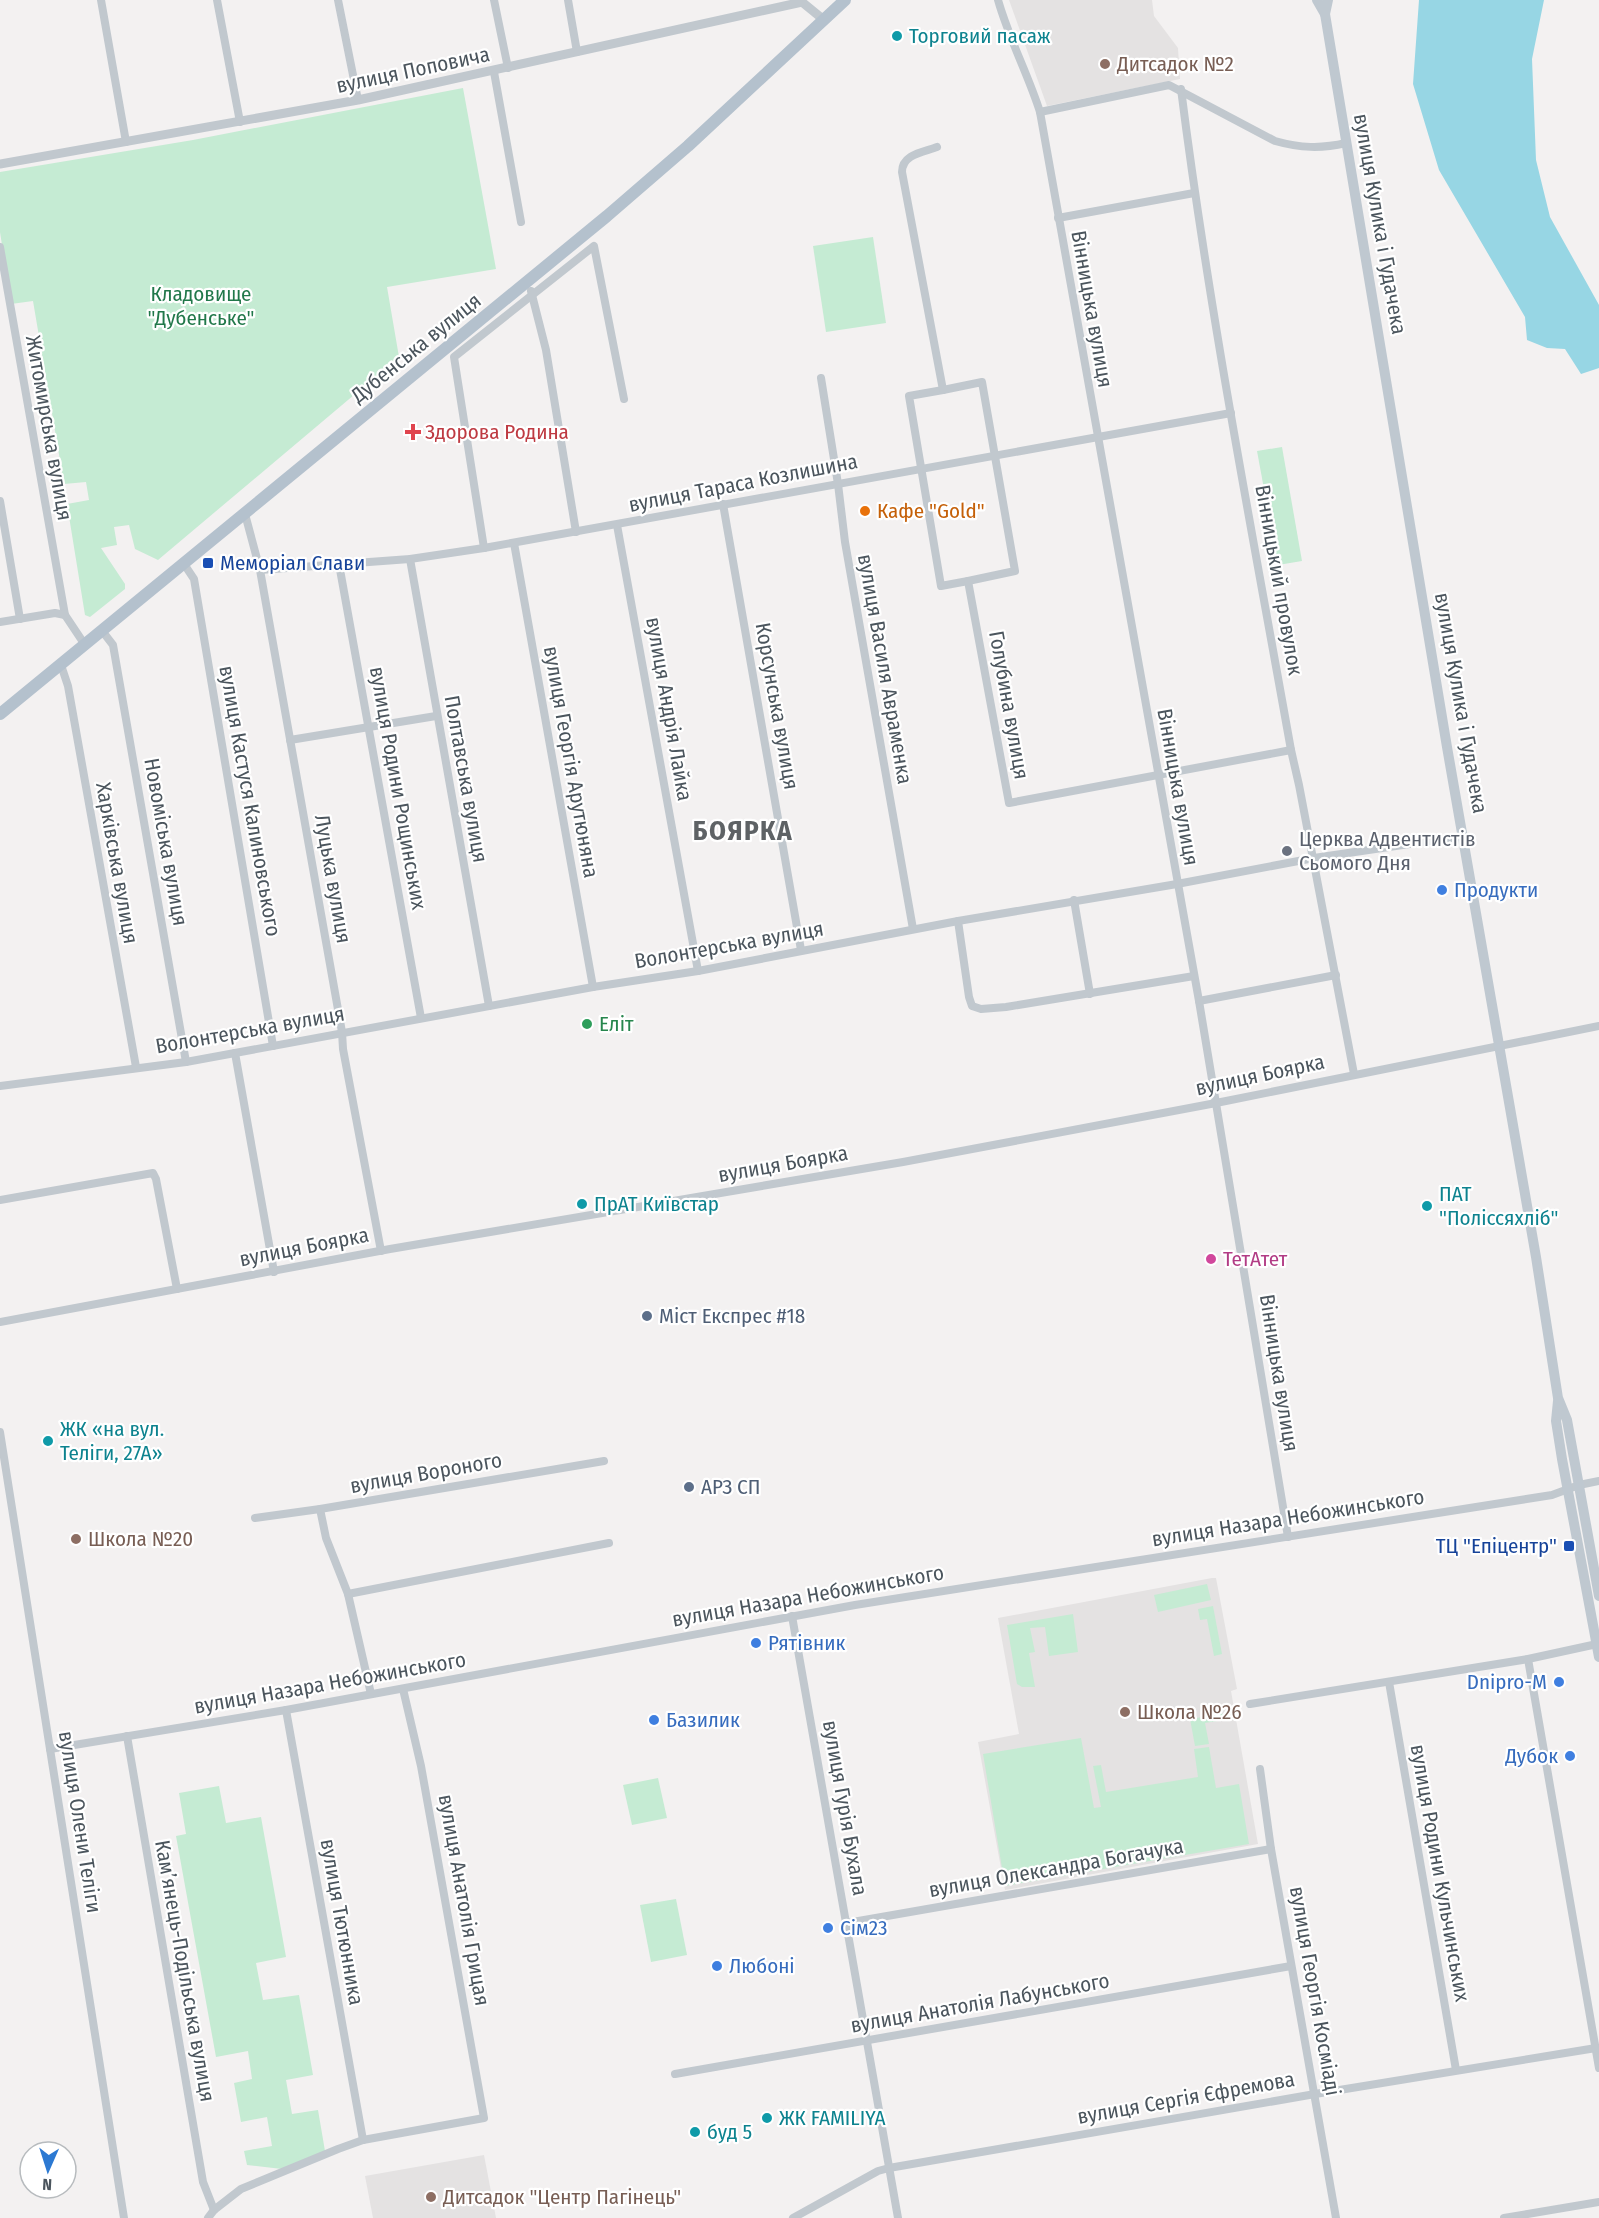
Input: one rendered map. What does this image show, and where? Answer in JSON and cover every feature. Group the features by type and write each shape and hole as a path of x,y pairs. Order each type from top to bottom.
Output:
{"main road":[{"name":"Дубенська вулиця","path":"0,714 529,281 688,146 845,0"},
{"name":"вулиця Кулика і Гудачека","path":"1317,0 1325,14 1558,1398 1567,1420 1574,1487 1599,1657"},
{"name":"вулиця Кулика і Гудачека","path":"1325,14 1328,0"},
{"name":"вулиця Кулика і Гудачека","path":"1574,1487 1599,1596"}],"street":[{"path":"101,0 126,142"},
{"path":"217,0 240,122"},
{"path":"338,0 358,100"},
{"path":"494,0 508,68"},
{"path":"568,0 577,52"},
{"name":"Вінницька вулиця","path":"998,0 1040,112 1096,437 1199,1001 1288,1537"},
{"name":"вулиця Поповича","path":"0,164 358,100 494,72 802,2 824,20"},
{"path":"494,72 521,222"},
{"path":"1040,112 1169,85 1181,89 1275,141 1293,147 1312,148 1346,143"},
{"name":"Вінницький провулок","path":"1181,89 1194,193 1231,412 1291,750 1314,858 1354,1074"},
{"path":"937,147 908,158 902,166 902,172 943,390"},
{"path":"1058,218 1194,193"},
{"path":"484,548 454,357 594,246 624,399"},
{"name":"Житомирська вулиця","path":"0,247 65,615"},
{"path":"529,281 546,350 576,532"},
{"name":"вулиця Василя Авраменка","path":"822,378 845,542 913,929"},
{"path":"982,382 1015,571 941,585 909,396 943,390 982,382"},
{"name":"вулиця Тараса Козлишина","path":"260,570 410,559 484,548 1231,412"},
{"path":"0,501 20,619"},
{"name":"Корсунська вулиця","path":"723,504 801,950"},
{"name":"Луцька вулиця","path":"246,514 260,570 342,1032 343,1049 381,1251"},
{"name":"вулиця Андрія Лайка","path":"617,525 698,971"},
{"name":"вулиця Георгія Арутюняна","path":"514,543 593,987"},
{"name":"Полтавська вулиця","path":"410,559 489,1006"},
{"name":"вулиця Кастуся Калиновського","path":"184,564 195,579 273,1046"},
{"name":"вулиця Родини Рощинських","path":"339,564 421,1018"},
{"name":"Голубина вулиця","path":"968,581 1009,802 1291,750"},
{"path":"0,622 55,613 65,615 85,645"},
{"name":"Новоміська вулиця","path":"103,632 113,645 186,1062"},
{"name":"Харківська вулиця","path":"61,665 68,686 136,1067"},
{"path":"290,740 436,716"},
{"name":"Волонтерська вулиця","path":"0,1086 186,1062 593,987 698,971 1074,900 1177,884 1314,858 1464,836"},
{"path":"1074,900 1090,994"},
{"path":"958,921 972,1006 981,1009 1090,994 1194,976"},
{"path":"1199,1001 1336,975"},
{"name":"вулиця Боярка","path":"0,1322 381,1251 903,1162 1216,1103 1599,1026"},
{"path":"235,1053 274,1272"},
{"path":"0,1200 153,1173 177,1289"},
{"name":"вулиця Олени Теліги","path":"0,1432 124,2218"},
{"name":"вулиця Вороного","path":"255,1518 603,1461"},
{"name":"вулиця Назара Небожинського","path":"50,1749 286,1710 792,1616 1552,1495 1599,1481"},
{"path":"320,1509 326,1538 348,1594 371,1694"},
{"path":"348,1594 609,1543"},
{"name":"вулиця Гурія Бухала","path":"792,1616 898,2218"},
{"path":"1250,1704 1528,1659 1597,1644"},
{"path":"1528,1659 1599,2068"},
{"name":"вулиця Родини Кульчинських","path":"1389,1682 1456,2070"},
{"name":"вулиця Анатолія Грицая","path":"363,2140 484,2118 421,1766 403,1689"},
{"name":"вулиця Тютюнника","path":"286,1710 363,2140"},
{"name":"Камʼянець-Подільська вулиця","path":"127,1736 203,2182 214,2210"},
{"name":"вулиця Георгія Косміаді","path":"1260,1769 1336,2218"},
{"name":"вулиця Олександра Богачука","path":"847,1923 1272,1849"},
{"name":"вулиця Анатолія Лабунського","path":"675,2074 1292,1966"},
{"name":"вулиця Сергія Єфремова","path":"793,2218 889,2168 1596,2048"},
{"path":"208,2218 214,2210 241,2189 363,2140"},
{"path":"1504,2218 1599,2202"}],"shaded area":[{"name":"Дитсадок №2","path":"1009,0 1152,0 1154,16 1178,48 1180,79 1047,106"},
{"name":"Школа №26","path":"1216,1578 1237,1689 1231,1691 1258,1844 1005,1890 978,1742 1019,1734 998,1618"},
{"name":"Дитсадок \"Центр Пагінець\"","path":"484,2155 496,2218 373,2218 365,2176"}],"green space":[{"name":"Кладовище \"Дубенське\"","path":"463,88 496,269 387,287 399,357 158,560 135,549 129,525 114,527 117,545 101,548 125,584 125,589 90,617 85,615 67,504 89,500 86,482 64,484 33,301 11,304 0,232 0,172 193,140"},
{"path":"873,237 886,323 826,332 813,246"},
{"path":"1282,447 1302,561 1278,565 1257,451"},
{"path":"1207,1584 1211,1600 1158,1612 1154,1595"},
{"path":"1213,1606 1222,1654 1214,1656 1207,1619 1200,1620 1198,1609"},
{"path":"1073,1614 1078,1652 1049,1656 1045,1627 1030,1628 1035,1652 1029,1653 1035,1687 1022,1687 1017,1684 1007,1625"},
{"path":"1228,1713 1229,1719 1205,1723 1209,1744 1195,1746 1190,1719"},
{"path":"1081,1738 1094,1808 1101,1807 1093,1766 1101,1765 1106,1792 1198,1777 1194,1749 1209,1747 1216,1788 1239,1784 1249,1844 1005,1886 983,1754"},
{"path":"658,1778 667,1818 632,1825 623,1785"},
{"path":"219,1786 226,1823 261,1817 286,1957 256,1963 263,2000 299,1995 313,2075 286,2080 292,2114 318,2110 325,2151 282,2169 247,2165 244,2151 272,2146 267,2117 241,2122 234,2083 252,2079 248,2051 216,2057 176,1836 186,1834 179,1793"},
{"path":"676,1899 687,1955 651,1962 640,1905"}],"water":[{"path":"1419,0 1544,0 1532,59 1536,160 1550,217 1599,305 1599,368 1581,374 1565,349 1547,348 1527,340 1525,317 1439,170 1413,84"}],"place":[{"name":"Торговий пасаж","path":"897,36"},
{"name":"Дитсадок №2","path":"1105,64"},
{"name":"Здорова Родина","path":"413,432"},
{"name":"Кафе \"Gold\"","path":"865,511"},
{"name":"Меморіал Слави","path":"208,563"},
{"name":"Церква Адвентистів Сьомого Дня","path":"1287,851"},
{"name":"Продукти","path":"1442,890"},
{"name":"Еліт","path":"587,1024"},
{"name":"ПрАТ Київстар","path":"582,1204"},
{"name":"ПАТ \"Поліссяхліб\"","path":"1427,1206"},
{"name":"ТетАтет","path":"1211,1259"},
{"name":"Міст Експрес #18","path":"647,1316"},
{"name":"ЖК «на вул. Теліги, 27А»","path":"48,1441"},
{"name":"АРЗ СП","path":"689,1487"},
{"name":"Школа №20","path":"76,1539"},
{"name":"ТЦ \"Епіцентр\"","path":"1569,1546"},
{"name":"Рятівник","path":"756,1643"},
{"name":"Dnipro-M","path":"1559,1682"},
{"name":"Школа №26","path":"1125,1712"},
{"name":"Базилик","path":"654,1720"},
{"name":"Дубок","path":"1570,1756"},
{"name":"Сім23","path":"828,1928"},
{"name":"Любоні","path":"717,1966"},
{"name":"ЖК FAMILIYA","path":"767,2118"},
{"name":"буд 5","path":"695,2132"},
{"name":"Дитсадок \"Центр Пагінець\"","path":"431,2197"}],"district":[{"name":"БОЯРКА","path":"743,831"}]}
